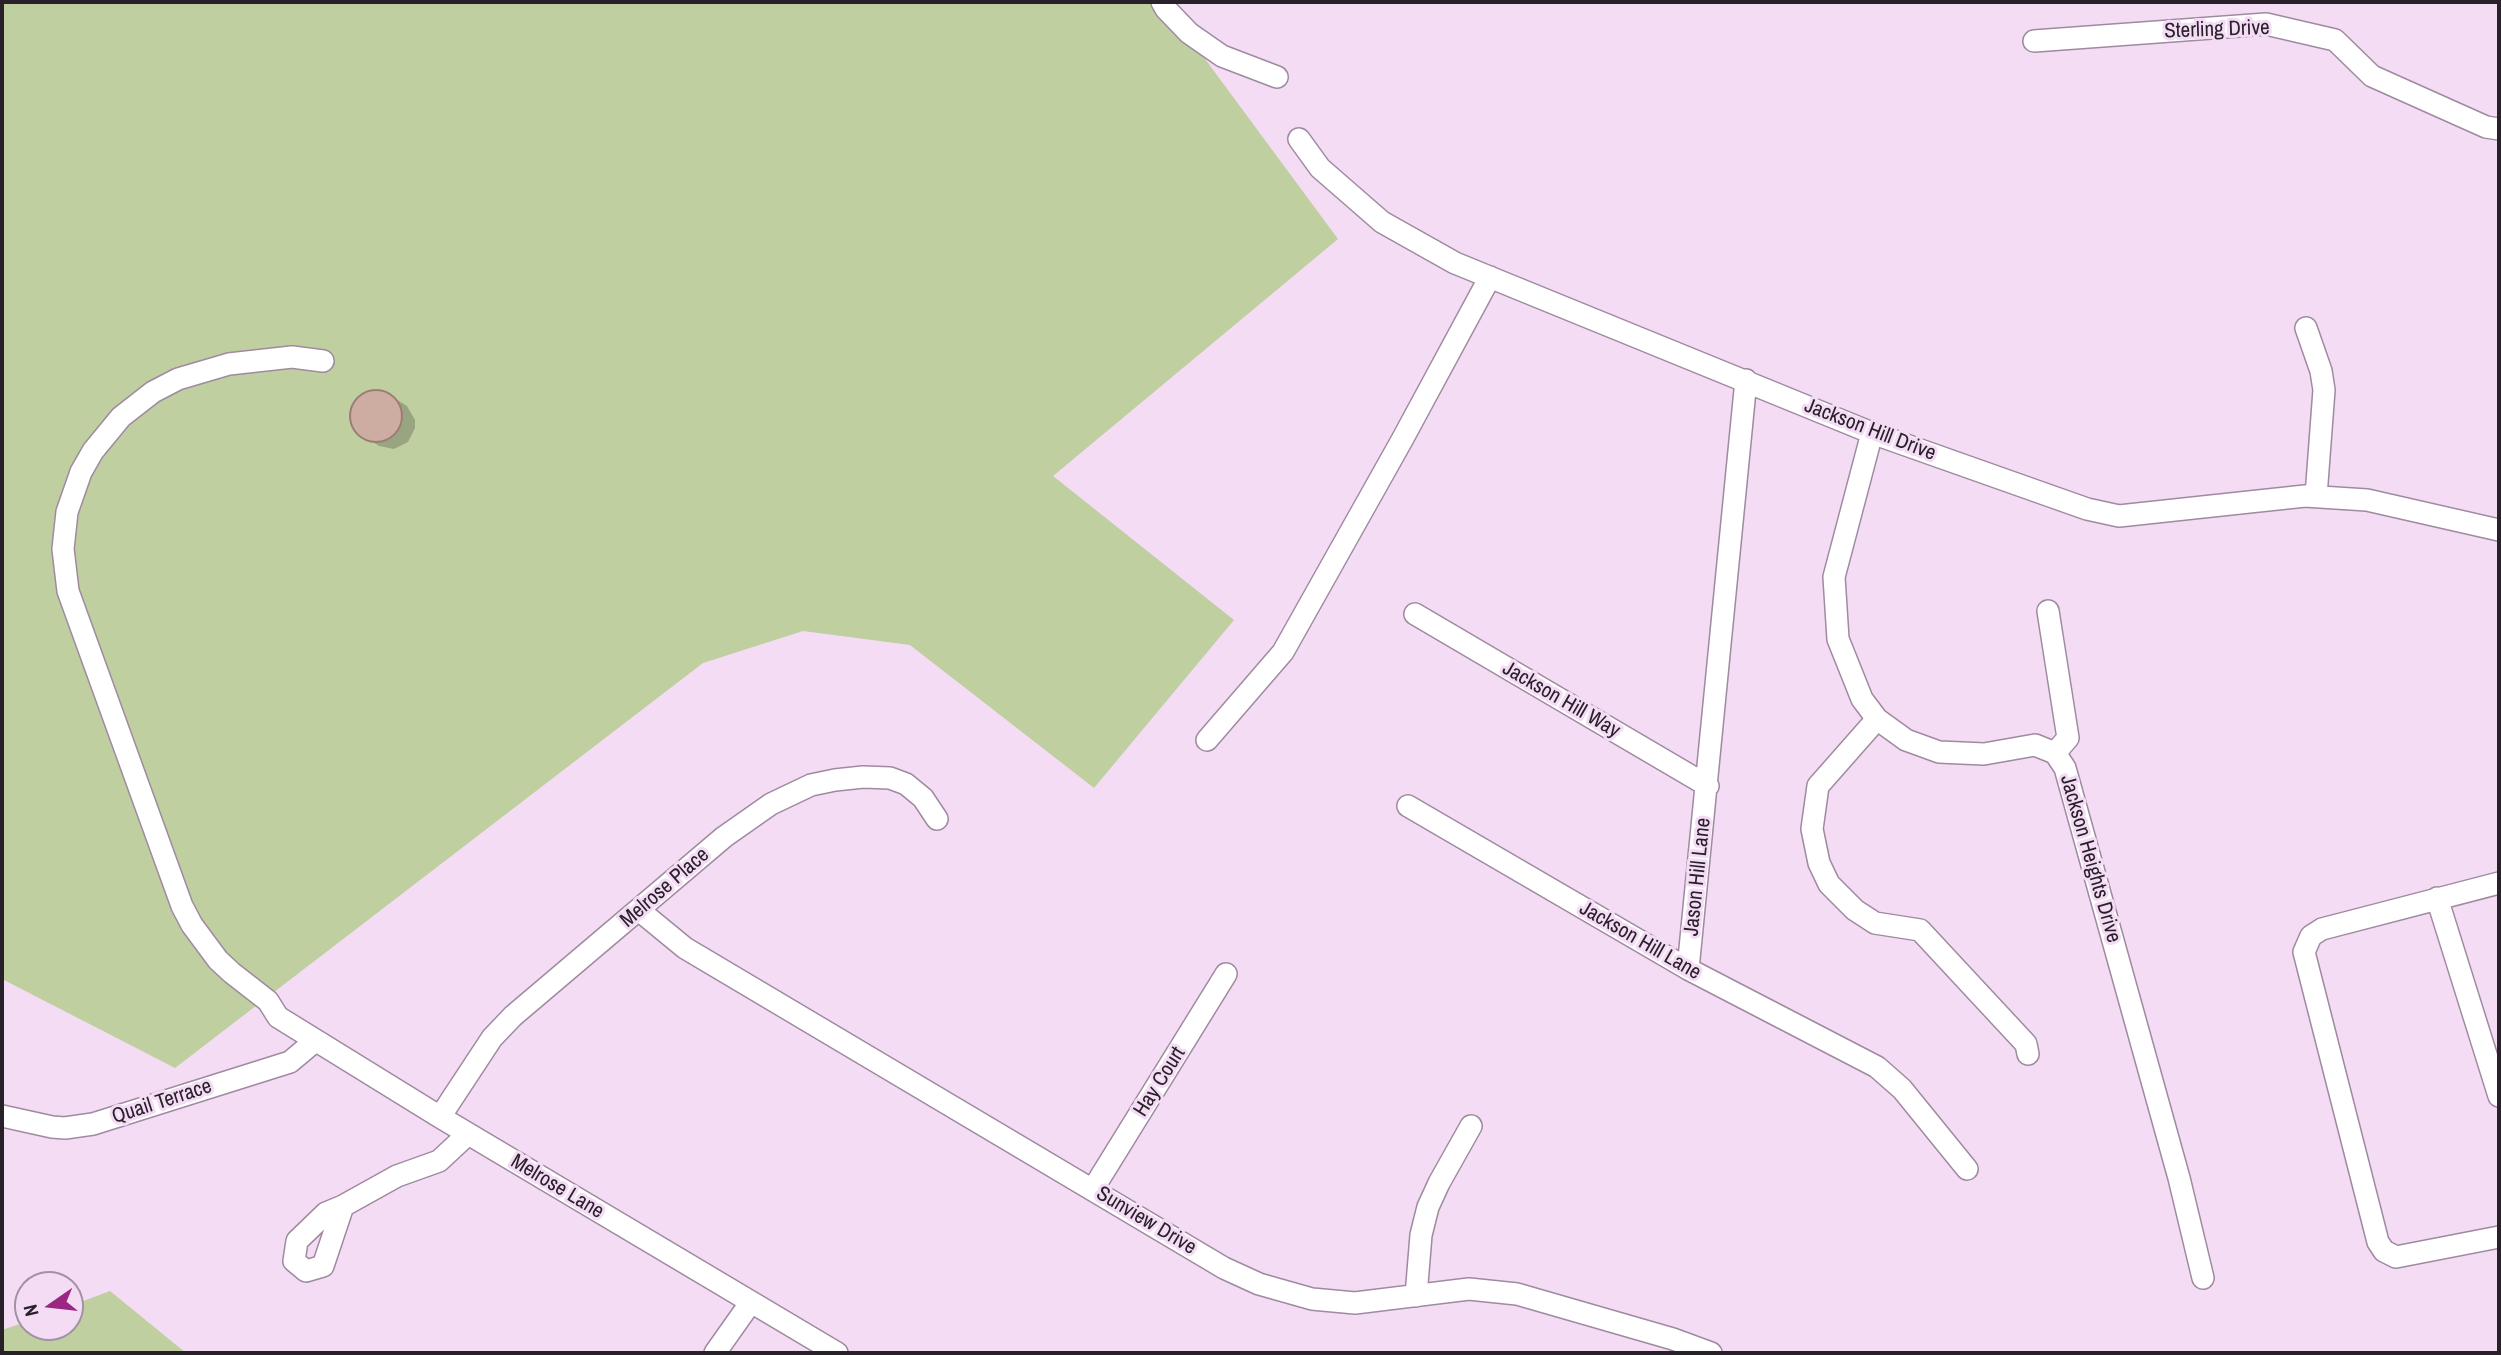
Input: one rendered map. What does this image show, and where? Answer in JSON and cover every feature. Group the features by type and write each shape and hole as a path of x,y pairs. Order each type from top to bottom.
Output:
{"street":[{"path":"1162,2 1189,33 1222,56 1277,77"},
{"name":"Sterling Drive","path":"2034,41 2266,24 2335,40 2372,76 2486,127 2499,129"},
{"name":"Jackson Hill Drive","path":"1299,139 1320,168 1382,222 1455,263 1872,433 2087,509 2119,516 2316,496 2367,500 2499,530"},
{"path":"1207,740 1283,652 1490,277"},
{"path":"2306,328 2321,371 2324,390 2316,496"},
{"name":"Melrose Lane","path":"323,361 292,357 229,364 178,379 153,392 121,417 93,451 73,492 63,530 68,591 182,906 192,925 218,960 268,1001 278,1017 468,1134 837,1353"},
{"path":"1708,786 1746,380"},
{"name":"Jackson Heights Drive","path":"1872,433 1834,577 1838,639 1862,699 1877,719 1906,740 1939,752 1984,754 2035,745 2055,753 2065,768 2179,1178 2203,1278"},
{"path":"2048,611 2068,738 2055,753"},
{"name":"Jackson Hill Way","path":"1415,614 1708,786"},
{"path":"1877,719 1818,786 1812,829 1819,863 1829,884 1855,910 1875,923 1920,930 2026,1044 2028,1054"},
{"name":"Melrose Place","path":"440,1117 492,1038 513,1016 748,818 791,793 811,785 835,780 890,778 906,784 923,798 937,819"},
{"name":"Jason Hill Lane","path":"1688,969 1708,786"},
{"name":"Jackson Hill Lane","path":"1408,806 1688,969 1877,1067 1902,1089 1967,1169"},
{"path":"2499,883 2322,929 2311,936 2304,952 2378,1242 2384,1251 2396,1257 2499,1237"},
{"path":"2437,898 2499,1096"},
{"name":"Sunview Drive","path":"640,911 685,948 1224,1268 1277,1291 1312,1299 1356,1303 1469,1289 1517,1294 1673,1339 1712,1353"},
{"name":"Hay Court","path":"1093,1189 1226,974"},
{"name":"Quail Terrace","path":"2,1115 52,1127 93,1124 290,1062 315,1041"},
{"path":"1416,1296 1421,1235 1428,1207 1471,1126"},
{"path":"343,1206 397,1176 439,1161 468,1134"},
{"path":"715,1353 751,1302"}],"green space":[{"path":"2,2 1163,2 1338,239 1053,476 1234,620 1094,788 910,645 803,631 703,663 175,1068 2,979"},
{"path":"110,1291 186,1353 2,1353 2,1330 14,1326 14,1341 84,1341 84,1301"}],"building":[{"path":"376,390 395,397 402,416 395,435 376,442 357,435 350,416 357,397"}]}
